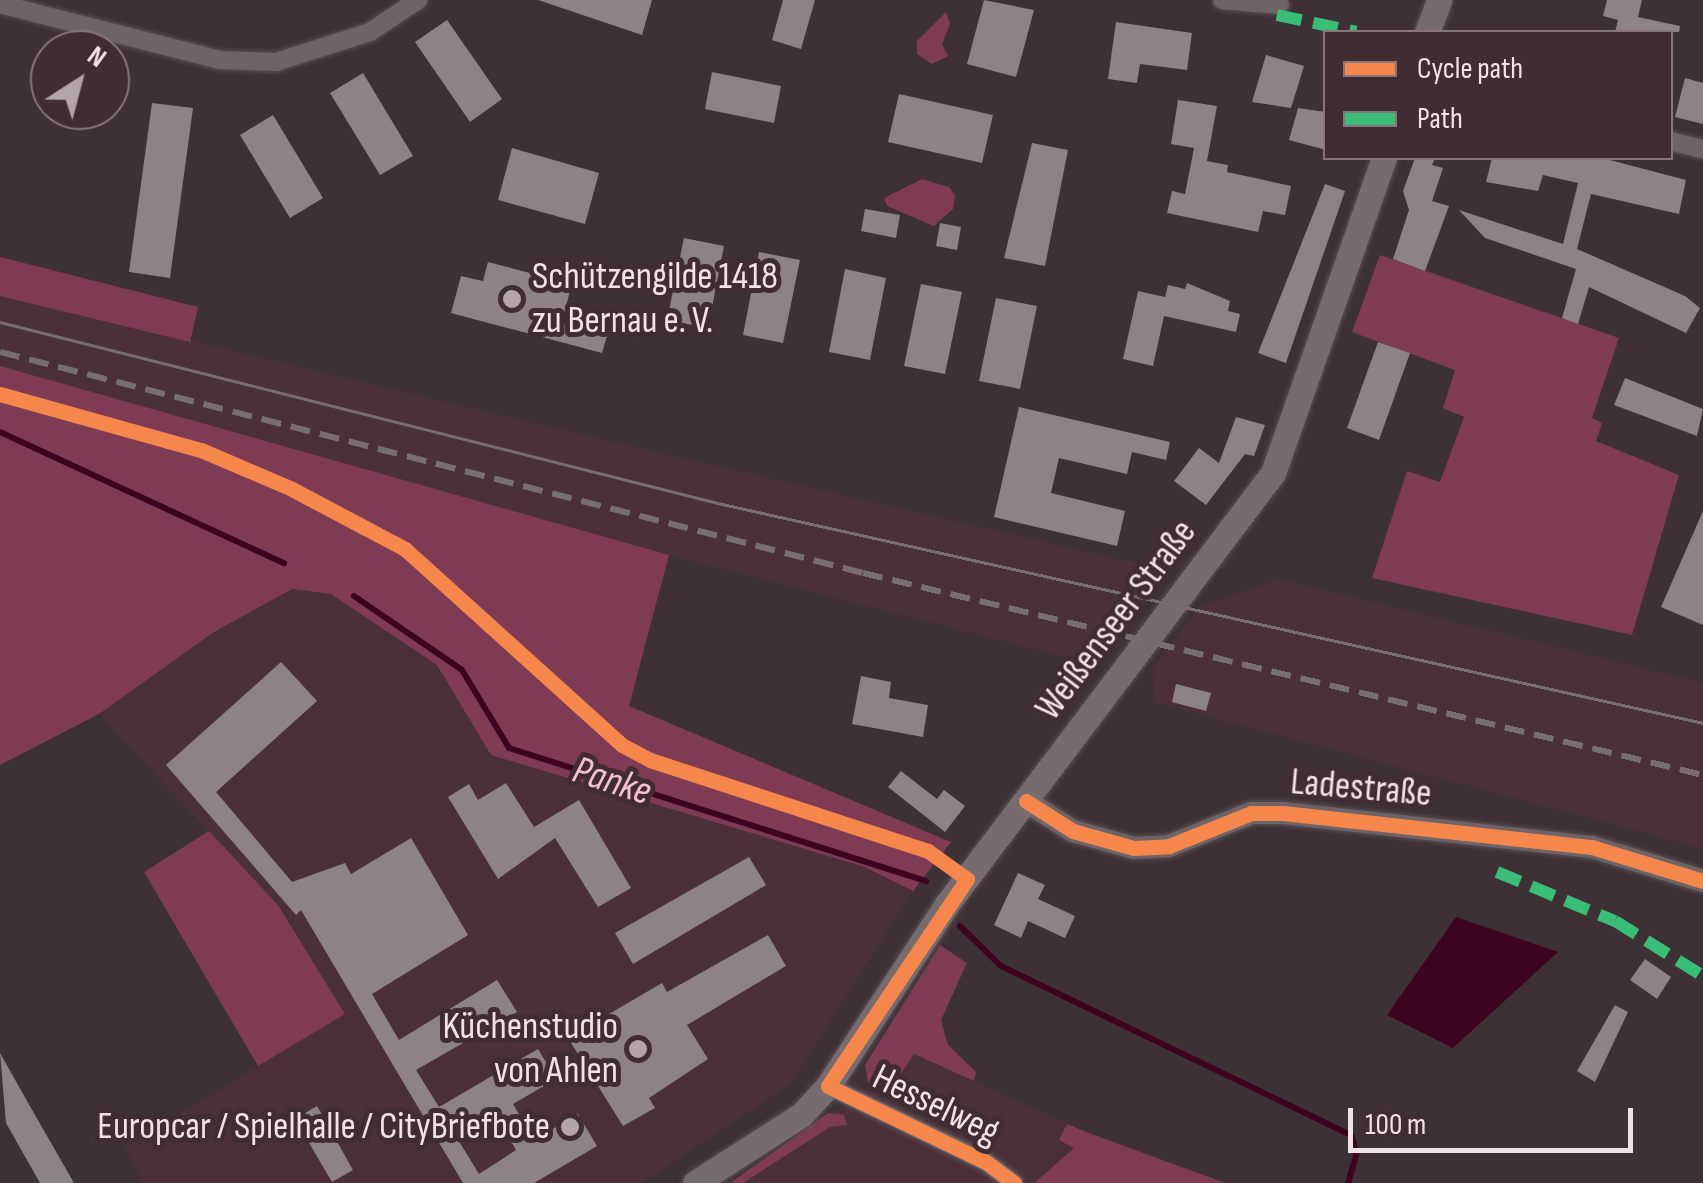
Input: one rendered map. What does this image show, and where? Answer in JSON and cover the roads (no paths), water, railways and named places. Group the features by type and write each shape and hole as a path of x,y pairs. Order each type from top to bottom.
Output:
{"main road":[{"path":"1429,30 1439,0"},
{"name":"Weißenseer Straße","path":"695,1183 801,1115 828,1086 948,904 1273,472 1383,160"}],"street":[{"path":"0,4 219,60 276,62 370,32 418,0"},
{"path":"1222,0 1280,5"},
{"path":"1673,141 1703,148"},
{"name":"Ladestraße","path":"1026,801 1073,831 1134,848 1169,846 1251,813 1283,813 1592,847 1703,881"},
{"name":"Hesselweg","path":"828,1086 986,1162 1014,1183"}],"waterway":[{"name":"Panke","path":"0,432 284,563"},
{"name":"Panke","path":"354,596 462,670 509,748 926,881"},
{"name":"Panke","path":"960,926 1001,966 1351,1135 1357,1152 1348,1183"}],"tram line":[{"path":"0,322 722,504 1703,723"}],"railway":[{"path":"0,352 863,573 1703,775"}],"place":[{"name":"Schützengilde 1418 zu Bernau e. V.","path":"512,299"},
{"name":"Küchenstudio von Ahlen","path":"638,1049"},
{"name":"Europcar / Spielhalle / CityBriefbote","path":"570,1127"}]}
